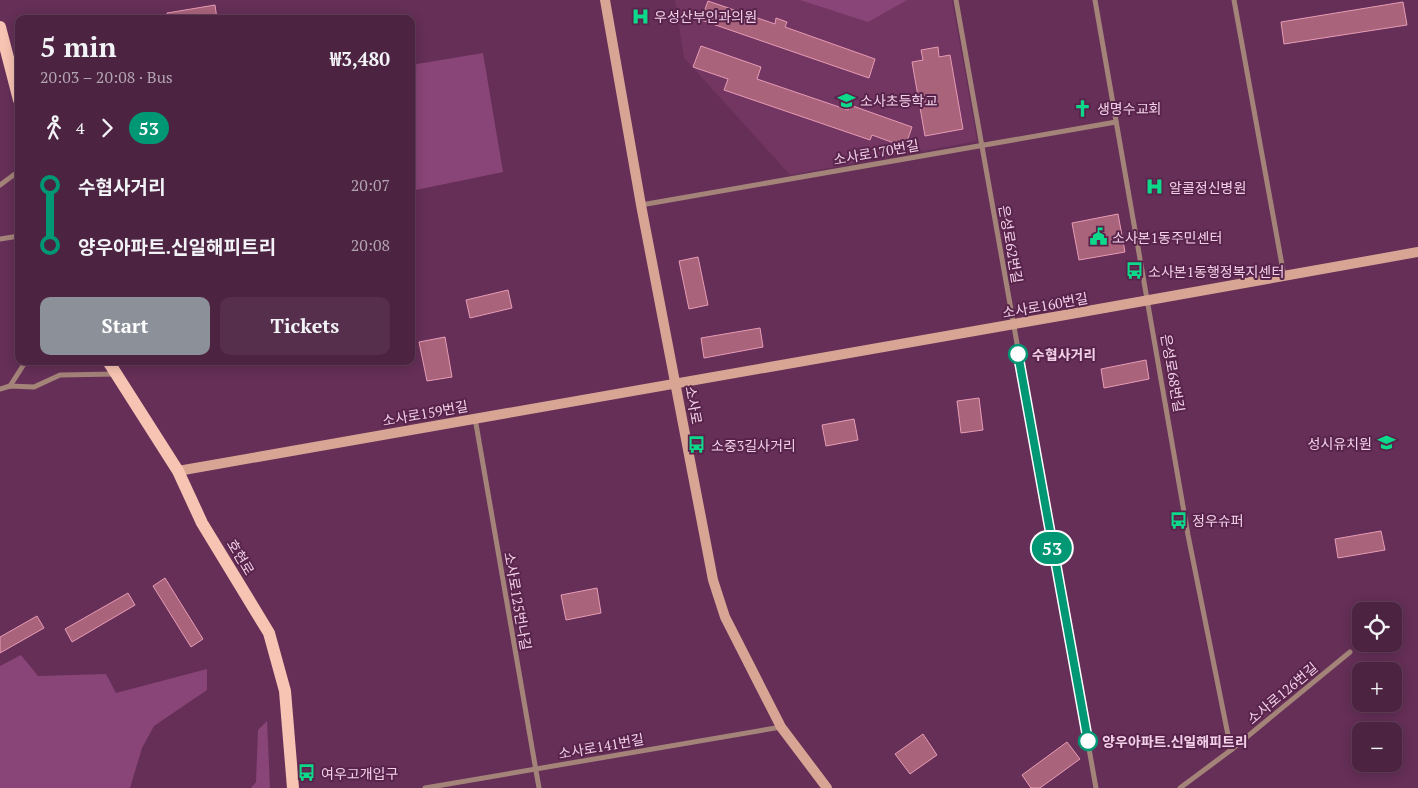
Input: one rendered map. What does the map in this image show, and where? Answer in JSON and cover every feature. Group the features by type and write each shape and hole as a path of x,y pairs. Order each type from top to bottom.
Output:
{"main road":[{"path":"0,27 15,85"},
{"name":"호현로","path":"110,365 178,471 202,523 269,633 285,692 292,788"}],"street":[{"name":"소사로","path":"605,0 641,205 713,580 724,617 781,727 827,788"},
{"name":"은성로62번길","path":"956,0 1096,788"},
{"name":"은성로68번길","path":"1095,0 1149,300 1188,535 1231,750"},
{"path":"1234,0 1284,276"},
{"name":"소사로170번길","path":"641,205 981,144 1116,122"},
{"path":"0,185 15,174"},
{"path":"0,239 15,237"},
{"name":"소사로160번길","path":"676,382 1014,325 1418,252"},
{"path":"10,386 23,365"},
{"path":"0,389 10,386 34,387 60,375 116,374"},
{"name":"소사로159번길","path":"178,471 676,382"},
{"name":"소사로125번나길","path":"475,418 538,788"},
{"name":"소사로126번길","path":"1180,788 1231,750 1350,652"},
{"name":"소사로141번길","path":"425,788 781,727"}],"shaded area":[{"name":"소사초등학교","path":"675,0 952,0 977,141 790,175 684,58"},
{"path":"800,0 907,0 868,22"},
{"path":"483,53 503,172 415,190 415,64"},
{"path":"21,655 38,676 106,674 116,693 207,669 207,690 154,726 142,748 130,788 0,788 0,666"},
{"path":"267,721 270,788 251,788 256,782 258,730"}],"building":[{"path":"708,1 775,24 776,18 787,22 785,27 875,59 869,78 701,20"},
{"path":"1403,2 1407,25 1284,44 1281,22"},
{"path":"215,5 216,15 167,15 167,13"},
{"path":"701,46 761,67 757,79 848,110 850,105 912,127 905,147 872,135 870,140 724,90 728,79 693,67"},
{"path":"938,47 939,57 950,55 963,129 925,136 912,62 923,60 921,50"},
{"name":"소사본1동주민센터","path":"1118,214 1125,252 1079,260 1072,223"},
{"path":"698,257 708,305 689,309 679,261"},
{"path":"508,290 512,308 470,318 466,300"},
{"path":"760,328 763,347 704,358 701,338"},
{"path":"445,337 452,377 427,381 419,342"},
{"path":"1146,360 1149,379 1104,388 1101,369"},
{"path":"979,398 983,430 961,433 957,401"},
{"path":"854,419 858,440 826,446 822,425"},
{"path":"1381,531 1385,550 1338,558 1335,539"},
{"path":"165,578 203,639 191,647 153,586"},
{"path":"597,588 601,613 566,620 561,595"},
{"path":"128,593 135,605 72,642 65,629"},
{"path":"37,616 44,628 0,653 0,637"},
{"path":"923,734 937,755 910,774 895,754"},
{"path":"1067,742 1080,759 1040,788 1031,788 1022,775"}],"bus line":[{"name":"53","path":"1018,354 1088,741"}],"place":[{"name":"우성산부인과의원","path":"640,16"},
{"name":"소사초등학교","path":"846,100"},
{"name":"생명수교회","path":"1083,108"},
{"name":"알콜정신병원","path":"1155,187"},
{"name":"소사본1동주민센터","path":"1098,237"},
{"name":"소사본1동행정복지센터","path":"1134,271"},
{"name":"수협사거리","path":"1018,354"},
{"name":"성시유치원","path":"1386,443"},
{"name":"소중3길사거리","path":"697,445"},
{"name":"정우슈퍼","path":"1178,520"},
{"name":"양우아파트.신일해피트리","path":"1088,741"},
{"name":"여우고개입구","path":"307,773"}]}
